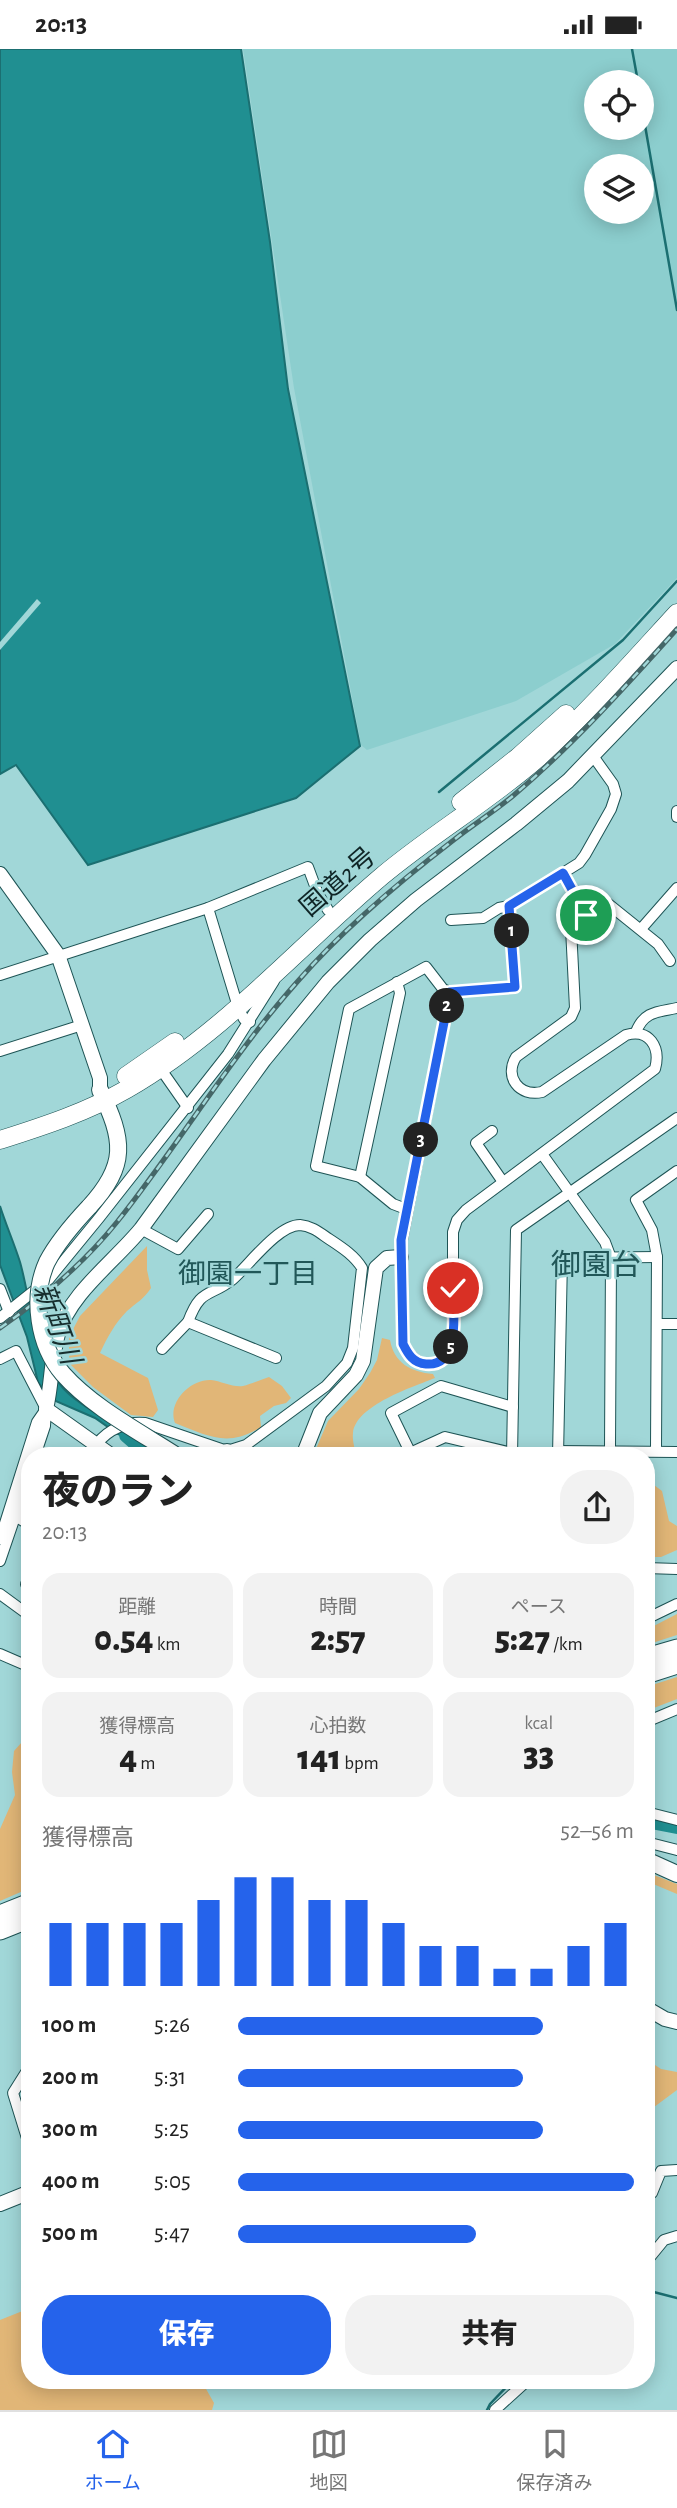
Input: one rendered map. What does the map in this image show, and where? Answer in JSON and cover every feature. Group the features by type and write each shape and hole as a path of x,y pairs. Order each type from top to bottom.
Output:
{"highway":[{"name":"国道2号","path":"0,1128 103,1095 160,1068 236,1001 356,883 486,784 528,748 609,674 677,603"},
{"name":"国道2号","path":"0,1140 68,1118 280,969 385,873 537,758 611,685 677,613"},
{"path":"655,1655 677,1649"},
{"path":"655,1671 677,1664"},
{"path":"2,1922 21,1909"},
{"path":"2,1922 21,1919"}],"main road":[{"path":"103,1095 118,1142 118,1160 110,1182 71,1226 46,1265 40,1289 39,1310 47,1348 59,1369 81,1392 164,1447"},
{"path":"655,1864 677,1874"}],"street":[{"path":"38,1447 44,1426 59,1329 75,1298 122,1253 264,1060 328,982 416,900 568,781 674,676"},
{"path":"451,920 483,918 499,908 509,906 579,863 611,809 616,794 593,756"},
{"path":"677,811 677,817"},
{"path":"0,975 208,908 308,867 318,894 328,909"},
{"path":"563,873 586,915"},
{"path":"0,874 58,955 100,1078 103,1095"},
{"path":"641,929 677,888"},
{"path":"450,992 406,1209 401,1257 403,1344 408,1355 419,1364 430,1365 441,1361 453,1343 453,1232 457,1220 466,1210 656,1069 657,1049 643,1033 636,1032 626,1035 541,1092 533,1094 522,1090 513,1081 510,1073 516,1057 571,1017 575,1007 570,929 607,902 658,944 670,961"},
{"path":"406,1209 393,1204 360,1177 316,1166 349,1009 426,967 443,989 450,992 515,987 509,906"},
{"path":"208,908 236,1001 244,1019 250,1022"},
{"path":"1,1293 7,1312 36,1291 66,1259 188,1108 250,1022 280,969"},
{"path":"360,1177 400,993 397,982"},
{"path":"636,1032 639,1023 655,1011 677,1008"},
{"path":"0,1051 82,1025"},
{"path":"160,1068 188,1108"},
{"path":"512,1447 516,1230 677,1118"},
{"path":"492,1131 475,1143 503,1182"},
{"path":"542,1154 605,1242 611,1258 610,1447"},
{"path":"676,1174 636,1200 652,1230 657,1257 656,1450 677,1452"},
{"path":"141,1229 178,1249 208,1214"},
{"path":"162,1349 188,1322 200,1297 229,1282 247,1262 292,1227 300,1225 313,1229 349,1254 362,1268 353,1348 347,1363 326,1386 242,1447"},
{"path":"307,1447 320,1413 356,1375 363,1361 376,1268 387,1258 401,1257"},
{"path":"558,1447 562,1258 657,1257"},
{"path":"188,1322 276,1358"},
{"path":"657,1324 677,1324"},
{"path":"0,1359 16,1351 36,1393 104,1447"},
{"path":"408,1447 391,1413 441,1386 513,1407"},
{"path":"29,1447 37,1422 47,1404"},
{"path":"99,1441 132,1422 145,1423 210,1447"},
{"path":"425,1447 445,1437 484,1447"},
{"path":"0,1539 21,1473"},
{"path":"0,1561 21,1499"},
{"path":"15,1516 21,1520"},
{"path":"655,1568 677,1569"},
{"path":"0,1594 21,1609"},
{"path":"655,1615 677,1604"},
{"path":"0,1654 21,1663"},
{"path":"655,1718 677,1709"},
{"path":"655,1814 677,1820"},
{"path":"655,1844 677,1850"},
{"path":"655,2013 677,2022"},
{"path":"21,2080 13,2093 21,2119"},
{"path":"655,2186 661,2171 677,2170"},
{"path":"0,2204 21,2196"},
{"path":"655,2251 664,2240 677,2236"},
{"path":"495,2410 517,2389"}],"shaded area":[{"path":"0,49 241,49 270,242 288,389 360,746 296,798 88,865 16,765 0,774"},
{"path":"243,49 677,49 677,578 615,644 516,701 367,750 361,745 294,388"},
{"path":"0,1206 20,1262 39,1344 53,1375 72,1397 126,1432 142,1447 95,1418 51,1399 38,1382 27,1337 0,1265"},
{"path":"147,1246 147,1270 151,1288 119,1321 100,1353 148,1378 158,1410 153,1417 131,1415 93,1387 70,1364 69,1355 69,1337 80,1316"},
{"path":"382,1338 390,1340 395,1355 405,1365 433,1374 435,1378 387,1398 364,1414 356,1423 353,1433 354,1447 317,1447 328,1421 359,1389 377,1360"},
{"path":"269,1377 282,1386 291,1398 260,1416 261,1427 249,1433 238,1437 218,1438 175,1423 173,1415 177,1400 195,1383 211,1380 239,1386"},
{"path":"655,1486 662,1491 669,1521 677,1526 677,1550 655,1557"},
{"path":"677,1614 677,1635 655,1642 655,1625"},
{"path":"677,1677 677,1699 655,1708 655,1684"},
{"path":"21,1743 21,1892 0,1901 0,1829 15,1795 12,1772 14,1751"},
{"path":"655,1875 677,1884 677,1894 655,1885"},
{"path":"655,2065 677,2072 677,2090 655,2106"},
{"path":"21,2312 21,2389 206,2389 214,2403 212,2410 0,2410 0,2320"}],"pier":[{"path":"37,599 41,603 0,650 0,642"}],"waterway":[{"path":"632,49 636,70"},
{"path":"648,140 677,310"},
{"path":"439,792 623,640 677,581"},
{"name":"新町川","path":"127,1435 141,1447"},
{"name":"新町川","path":"655,1822 677,1826"},
{"path":"655,2292 677,2298"},
{"path":"487,2410 504,2389"}],"railway":[{"path":"0,1328 62,1279 91,1252 117,1222 250,1039 316,961 393,889 536,776 598,715 677,629"}],"district":[{"name":"御園台","path":"596,1266"},
{"name":"御園一丁目","path":"248,1275"}],"route":[{"path":"453,1288 453,1343 449,1352 441,1361 430,1365 419,1364 408,1355 403,1344 401,1240 450,992 515,987 509,906 563,873 586,915"}]}
